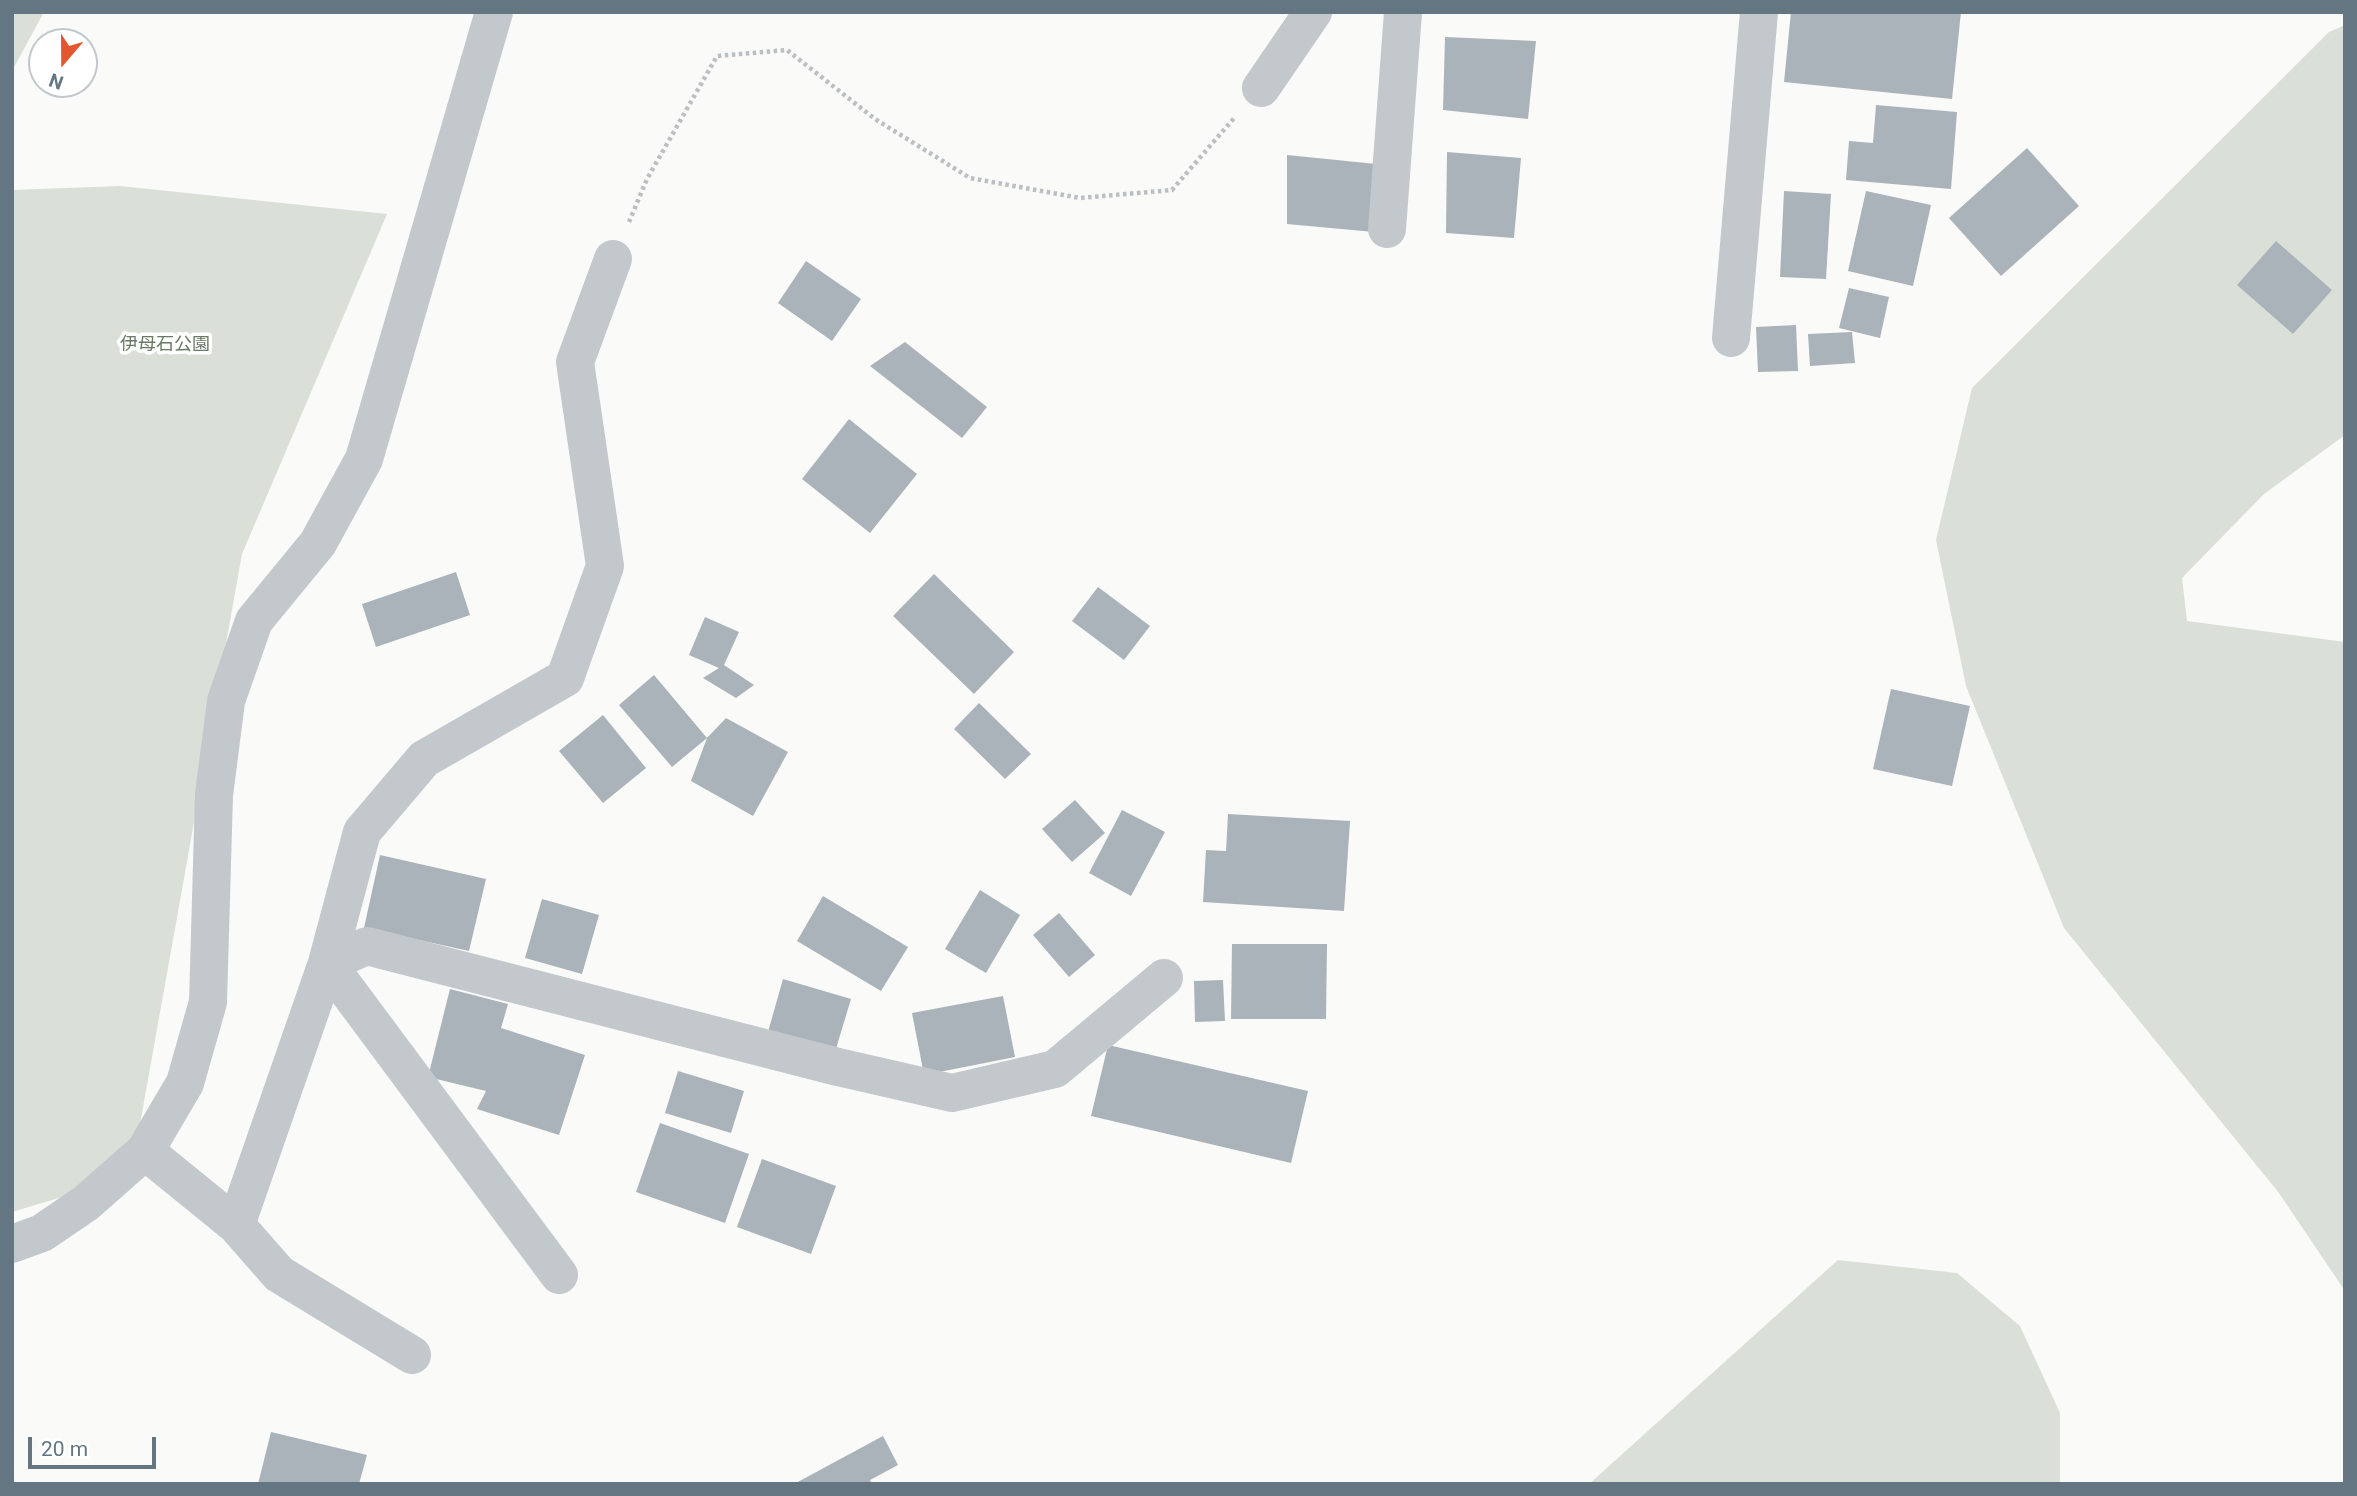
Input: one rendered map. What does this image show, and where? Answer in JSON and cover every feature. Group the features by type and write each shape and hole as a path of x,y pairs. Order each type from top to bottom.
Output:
{"street":[{"path":"12,1244 42,1233 86,1203 145,1151 185,1083 208,1002 214,795 226,701 254,621 318,543 364,458 494,12"},
{"path":"1261,88 1314,12"},
{"path":"1387,229 1403,12"},
{"path":"1731,338 1759,12"},
{"path":"236,1225 327,963 362,832 424,759 565,678 605,566 575,362 612,258"},
{"path":"327,963 367,946 838,1067 952,1093 1055,1069 1164,978"},
{"path":"327,963 559,1275"},
{"path":"145,1151 236,1225 279,1275 412,1355"}],"path":[{"path":"612,258 647,179 717,56 787,50 875,119 970,178 1080,198 1172,190 1261,88"}],"green space":[{"path":"12,12 44,12 35,28 28,28 28,42 12,71"},
{"path":"2345,25 2345,435 2264,494 2182,578 2187,621 2345,642 2345,1291 2279,1193 2064,928 1966,686 1936,540 1972,388 2329,32"},
{"name":"伊母石公園","path":"120,186 387,214 242,554 140,1124 99,1186 12,1212 12,190"},
{"path":"1838,1260 1957,1273 2020,1326 2060,1413 2060,1484 1589,1484"}],"building":[{"path":"1791,12 1961,12 1952,99 1784,82"},
{"path":"1445,37 1536,41 1528,119 1443,110"},
{"path":"1876,105 1957,112 1951,189 1846,180 1849,141 1873,143"},
{"path":"2027,148 2079,206 2001,276 1949,218"},
{"path":"1447,152 1521,158 1514,238 1446,233"},
{"path":"1287,155 1386,165 1374,232 1287,224"},
{"path":"1784,191 1831,194 1826,279 1780,277"},
{"path":"1866,191 1931,205 1913,286 1848,271"},
{"path":"2276,241 2332,290 2293,334 2237,285"},
{"path":"806,261 861,299 832,341 778,303"},
{"path":"1849,288 1889,297 1880,338 1839,328"},
{"path":"1796,325 1798,371 1758,372 1756,327"},
{"path":"1852,332 1855,363 1810,366 1808,334"},
{"path":"905,342 987,407 962,438 870,366"},
{"path":"849,419 917,474 870,533 802,479"},
{"path":"456,572 470,615 376,647 362,604"},
{"path":"934,574 1014,652 974,694 893,616"},
{"path":"1098,587 1150,626 1124,660 1072,621"},
{"path":"705,617 739,632 724,665 754,685 736,698 703,678 719,668 689,655"},
{"path":"654,675 707,738 672,767 619,705"},
{"path":"1891,689 1970,706 1952,786 1873,769"},
{"path":"979,703 1031,754 1005,779 954,729"},
{"path":"603,715 646,768 603,803 559,751"},
{"path":"726,718 788,752 753,816 691,781 707,738"},
{"path":"1075,800 1105,833 1072,862 1042,829"},
{"path":"1122,810 1165,832 1131,896 1089,873"},
{"path":"1228,814 1350,821 1344,911 1203,902 1206,850 1226,851"},
{"path":"380,855 486,879 469,951 364,928"},
{"path":"980,890 1020,915 986,973 945,949"},
{"path":"823,896 908,947 881,991 797,941"},
{"path":"542,899 599,915 582,974 525,958"},
{"path":"1059,913 1095,955 1069,977 1033,935"},
{"path":"1232,944 1327,944 1326,1019 1231,1019"},
{"path":"783,979 851,999 835,1052 768,1032"},
{"path":"1223,980 1225,1021 1195,1022 1194,981"},
{"path":"450,989 508,1004 501,1028 585,1055 559,1135 477,1109 486,1091 428,1077"},
{"path":"1003,996 1015,1057 924,1075 912,1013"},
{"path":"1108,1045 1308,1091 1291,1163 1091,1116"},
{"path":"678,1071 744,1091 731,1133 665,1113"},
{"path":"660,1123 749,1154 725,1223 636,1192"},
{"path":"762,1159 836,1186 811,1254 737,1227"},
{"path":"271,1432 367,1455 359,1484 258,1484"},
{"path":"883,1436 898,1465 870,1480 872,1484 794,1484"}]}
